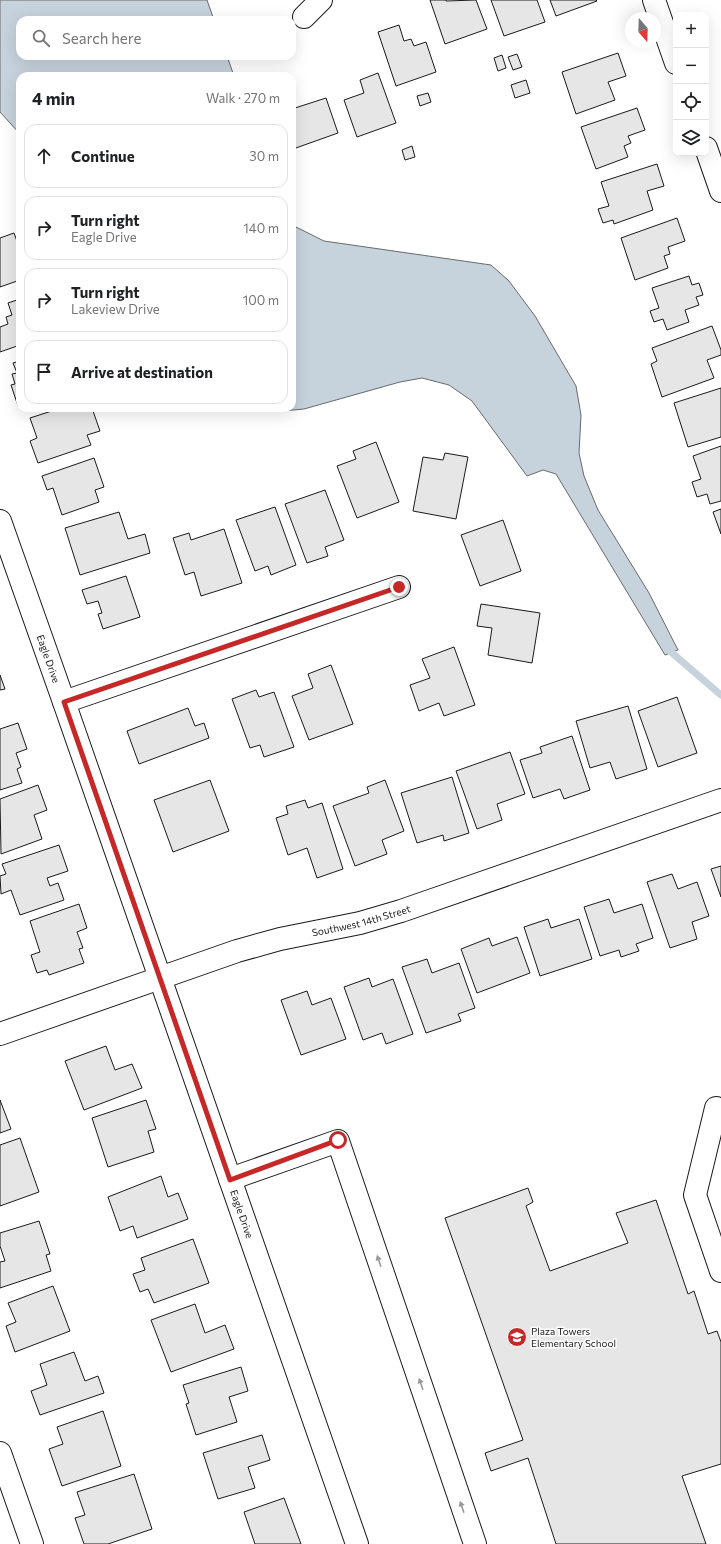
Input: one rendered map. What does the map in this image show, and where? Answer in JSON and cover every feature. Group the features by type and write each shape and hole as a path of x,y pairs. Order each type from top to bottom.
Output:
{"street":[{"path":"304,17 321,0"},
{"path":"654,0 673,54"},
{"path":"709,156 721,191"},
{"name":"Eagle Drive","path":"0,522 357,1544"},
{"path":"64,702 399,587"},
{"name":"Southwest 14th Street","path":"0,1034 237,951 280,939 360,923 401,911 721,800"},
{"path":"716,1108 695,1195 721,1271"},
{"path":"230,1180 338,1140 475,1544"},
{"path":"0,1454 32,1544"}],"shaded area":[{"path":"0,0 207,0 213,16 16,16 16,60 228,60 233,72 16,72 16,130 0,112"},
{"path":"296,227 324,241 491,265 509,281 535,316 576,386 581,415 579,453 584,476 598,510 649,593 678,650 665,655 556,474 543,470 527,476 472,401 449,385 422,378 400,382 304,409 296,410"}],"building":[{"path":"430,0 476,0 487,29 445,44"},
{"path":"491,0 537,0 545,22 504,36"},
{"path":"550,0 596,0 597,1 556,16"},
{"path":"399,25 404,41 411,39 414,46 426,42 436,72 396,86 378,32"},
{"path":"618,53 626,76 608,82 615,100 576,114 562,72"},
{"path":"517,54 522,67 513,70 508,57"},
{"path":"502,55 506,68 498,71 494,58"},
{"path":"378,73 396,123 357,137 344,100 364,93 360,80"},
{"path":"526,80 530,93 515,98 511,85"},
{"path":"428,93 431,102 420,106 417,96"},
{"path":"326,98 338,133 296,148 296,108"},
{"path":"637,108 645,130 628,136 631,143 624,146 628,157 596,169 581,127"},
{"path":"412,146 415,157 405,160 402,150"},
{"path":"657,164 664,186 647,191 653,210 614,224 613,220 603,223 598,209 609,206 601,182"},
{"path":"677,218 685,241 668,247 670,254 664,256 668,268 635,280 621,238"},
{"path":"14,233 16,238 16,281 0,287 0,238"},
{"path":"689,276 692,285 699,283 703,295 696,297 699,305 685,310 689,322 667,330 663,319 654,322 650,311 659,308 652,288"},
{"path":"16,300 16,346 0,352 0,327 8,324 6,317 12,315 8,303"},
{"path":"712,326 721,350 721,355 707,360 714,378 662,397 651,364 657,361 652,348"},
{"path":"16,362 16,370 13,363"},
{"path":"16,373 16,400 11,385 15,384 12,374"},
{"path":"721,388 721,437 688,447 674,403"},
{"path":"49,412 93,412 100,431 87,435 91,445 38,463 30,441 37,438 30,418"},
{"path":"376,442 399,502 357,518 337,466 356,459 353,451"},
{"path":"721,446 721,501 710,504 707,494 697,497 692,482 701,479 693,456"},
{"path":"445,453 468,457 456,519 413,511 423,457 443,460"},
{"path":"94,458 104,487 95,490 99,502 62,515 53,488 47,490 42,476"},
{"path":"325,490 344,540 325,547 328,556 307,563 285,504"},
{"path":"275,507 296,565 271,575 268,566 255,571 236,520"},
{"path":"721,509 721,534 713,512"},
{"path":"119,512 128,539 145,534 150,553 80,575 65,528"},
{"path":"503,520 521,571 480,586 461,535"},
{"path":"224,529 242,583 201,596 194,572 185,575 173,538 189,533 191,540"},
{"path":"126,576 140,617 103,629 98,614 102,613 98,601 87,604 82,590"},
{"path":"481,604 540,613 532,663 488,655 492,628 477,626"},
{"path":"454,647 475,705 444,716 439,703 419,711 410,685 430,678 422,659"},
{"path":"331,665 353,724 309,740 292,696 313,688 308,674"},
{"path":"0,675 5,689 0,690"},
{"path":"256,690 259,697 274,692 294,747 264,757 260,745 250,748 232,699"},
{"path":"677,697 697,753 658,767 638,711"},
{"path":"628,706 647,769 616,779 610,762 590,768 576,721"},
{"path":"188,708 195,726 204,723 209,738 139,764 127,731"},
{"path":"18,723 27,749 16,753 21,767 17,769 22,783 0,790 0,729"},
{"path":"572,736 590,790 564,799 560,789 533,798 520,760 542,753 540,747"},
{"path":"510,752 525,794 497,804 502,820 477,829 456,771"},
{"path":"452,777 469,833 444,841 443,835 417,843 401,793"},
{"path":"210,780 229,831 173,852 154,800"},
{"path":"385,780 404,831 382,840 387,854 355,866 333,806 369,793 367,787"},
{"path":"38,785 47,810 34,815 42,839 1,854 0,799"},
{"path":"305,800 308,808 322,803 343,869 317,878 307,848 288,855 276,818 288,814 286,806"},
{"path":"59,845 68,871 47,878 50,886 58,883 64,900 20,915 11,890 1,894 0,876 6,874 2,864"},
{"path":"721,866 721,897 711,869"},
{"path":"672,874 678,889 697,882 709,916 692,922 697,939 670,948 647,882"},
{"path":"609,899 614,913 642,904 653,938 636,944 639,951 621,957 619,950 600,956 584,907"},
{"path":"79,904 87,928 77,932 83,948 79,949 84,963 49,975 47,970 37,973 31,955 40,952 30,921"},
{"path":"548,919 551,928 579,919 592,959 540,976 524,927"},
{"path":"517,937 530,973 477,993 461,949 489,938 492,946"},
{"path":"427,959 432,973 459,963 475,1008 458,1014 461,1021 426,1033 402,967"},
{"path":"369,978 372,987 393,979 413,1034 386,1044 382,1033 363,1040 344,987"},
{"path":"307,991 312,1005 331,998 346,1039 301,1055 281,1000"},
{"path":"106,1046 115,1070 132,1064 142,1088 84,1110 65,1061"},
{"path":"0,1100 11,1129 0,1133"},
{"path":"146,1100 156,1129 148,1131 154,1152 108,1167 92,1118"},
{"path":"20,1138 39,1192 0,1206 0,1145"},
{"path":"161,1176 168,1197 178,1193 188,1219 137,1238 133,1226 120,1231 108,1197"},
{"path":"528,1188 533,1202 526,1206 550,1271 628,1243 616,1213 656,1200 688,1294 694,1291 708,1334 717,1331 721,1342 721,1464 682,1476 706,1544 556,1544 528,1458 491,1471 485,1453 523,1440 445,1218"},
{"path":"39,1221 50,1254 46,1255 51,1271 0,1288 0,1262 5,1261 0,1246 0,1233"},
{"path":"193,1239 209,1283 154,1303 148,1289 140,1292 133,1274 145,1270 141,1258"},
{"path":"53,1286 70,1331 15,1352 6,1326 16,1322 8,1303"},
{"path":"195,1304 205,1333 225,1325 234,1349 171,1372 151,1320"},
{"path":"74,1352 85,1381 98,1376 104,1393 40,1415 31,1391 47,1385 40,1364"},
{"path":"241,1367 248,1391 229,1397 237,1422 196,1435 186,1404 189,1403 183,1385"},
{"path":"103,1411 121,1466 62,1486 49,1449 63,1444 57,1427"},
{"path":"262,1435 270,1460 248,1467 255,1488 218,1499 203,1453"},
{"path":"134,1474 152,1529 108,1544 84,1544 75,1518 85,1515 77,1492"},
{"path":"284,1498 301,1544 255,1544 244,1512"}],"waterway":[{"path":"666,645 671,652 721,695"}],"place":[{"name":"Plaza Towers Elementary School","path":"517,1337"}],"route":[{"path":"338,1140 230,1180 64,702 399,587"}]}
